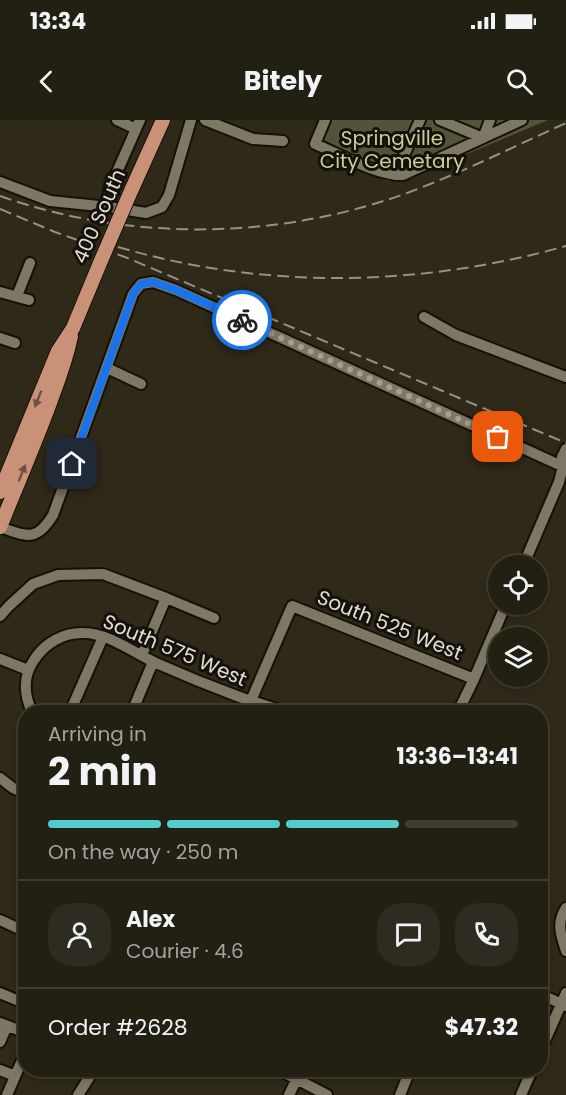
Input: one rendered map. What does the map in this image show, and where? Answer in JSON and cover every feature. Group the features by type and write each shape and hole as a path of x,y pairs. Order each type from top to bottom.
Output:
{"main road":[{"name":"400 South","path":"0,527 64,363 73,328 163,120"},
{"name":"400 South","path":"0,492 58,351 73,328"}],"street":[{"path":"117,120 138,124"},
{"path":"0,182 50,201 146,213 162,207 169,195 191,120"},
{"path":"205,120 253,139 283,141"},
{"path":"325,120 315,144 383,173 395,175 403,175 522,120"},
{"path":"395,175 420,120"},
{"path":"440,120 483,138"},
{"path":"483,138 490,120"},
{"name":"400 South","path":"109,207 109,190 138,124"},
{"path":"17,296 30,263"},
{"path":"0,527 26,536 39,532 48,524 133,294 141,284 153,282 176,290 564,467"},
{"path":"0,291 29,300"},
{"path":"424,317 456,335 566,377"},
{"path":"0,338 15,343"},
{"path":"106,368 141,384"},
{"path":"528,555 559,482 564,467 562,457 566,449"},
{"path":"0,616 33,584 58,575 103,574 214,618"},
{"path":"142,655 166,598"},
{"name":"South 525 West","path":"251,700 292,606 474,679"},
{"path":"461,705 501,615"},
{"name":"South 575 West","path":"28,670 39,653 56,639 82,633 103,637 153,662 239,697 265,705"},
{"path":"73,705 103,637"},
{"path":"0,659 28,670 26,691 29,705"},
{"path":"135,705 153,662"},
{"path":"249,705 251,700"},
{"path":"0,778 18,790"},
{"path":"566,908 562,913 559,928 566,951"},
{"path":"0,920 18,928"},
{"path":"0,993 18,1001"},
{"path":"548,996 564,1001 548,1035"},
{"path":"0,1042 4,1024 18,1030"},
{"path":"7,1095 18,1069"},
{"path":"0,1070 15,1076"},
{"path":"78,1095 90,1077"},
{"path":"290,1095 297,1077"},
{"path":"302,1077 327,1095"},
{"path":"400,1095 407,1077"},
{"path":"521,1095 529,1077"}],"green space":[{"name":"Springville City Cemetary","path":"321,120 548,120 402,181 387,181 309,149"}],"railway":[{"path":"0,196 50,211 100,222 152,228 256,227 307,220 358,209 407,193 566,123"},
{"path":"0,209 125,257 566,443"},
{"path":"118,247 173,261 229,271 342,278 399,276 455,270 511,260 566,246"}],"way so far":[{"path":"242,320 498,437"}],"route":[{"path":"72,464 133,294 141,284 153,282 176,290 242,320"}]}
